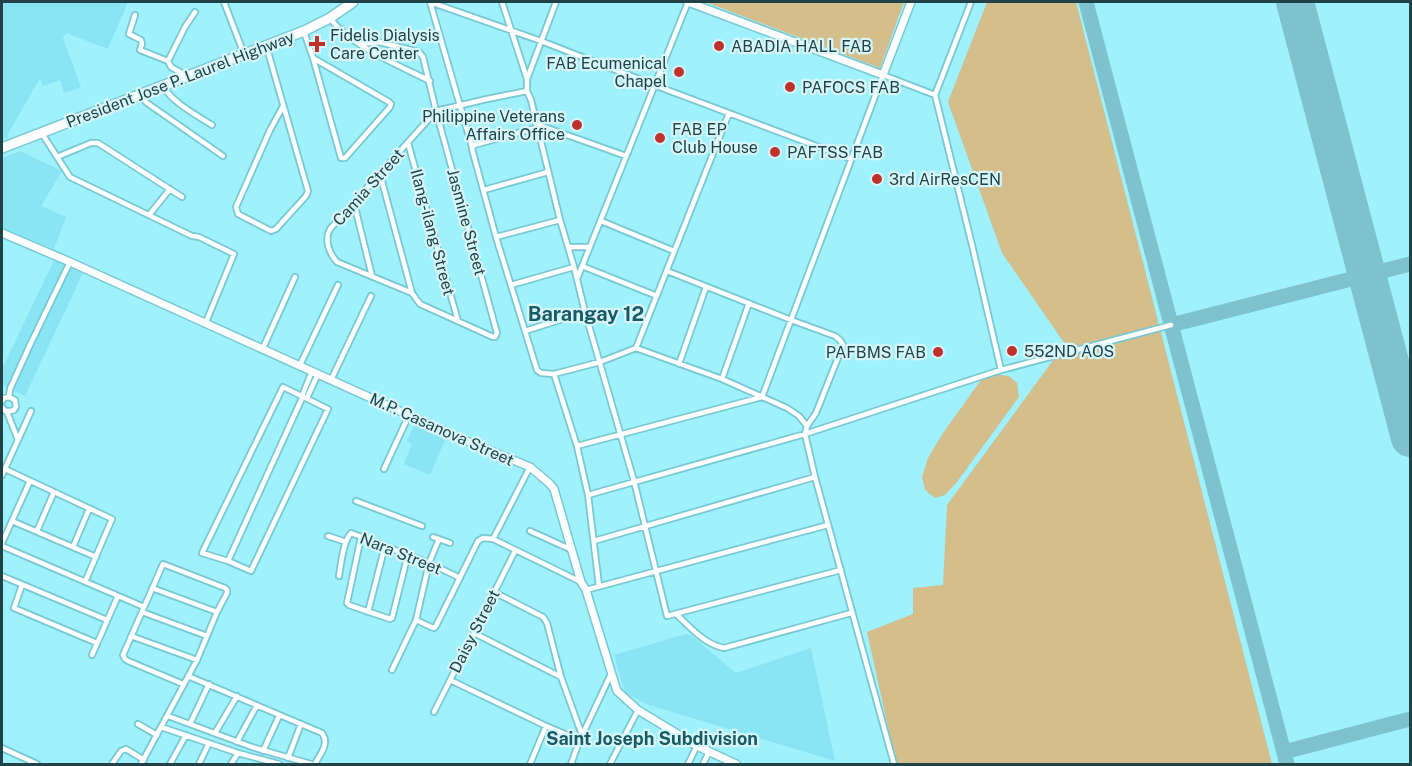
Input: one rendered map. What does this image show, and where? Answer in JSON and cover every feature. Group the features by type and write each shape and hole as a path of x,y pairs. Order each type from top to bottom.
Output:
{"highway":[{"name":"President Jose P. Laurel Highway","path":"2,148 304,31 330,18 353,2"}],"street":[{"path":"224,2 244,54"},
{"path":"430,2 541,41 654,86 851,159"},
{"path":"430,2 496,237 537,370 541,373 554,374 600,362 636,348 722,380 787,408 800,416 807,426"},
{"path":"502,2 527,79 527,91 560,220 622,435 667,616 840,570"},
{"path":"527,79 556,2"},
{"path":"577,279 687,2 935,95"},
{"path":"762,397 911,2"},
{"path":"971,2 935,95 1001,370"},
{"path":"168,61 195,12"},
{"path":"135,15 129,34 142,42 140,50 168,61 171,67 187,76"},
{"path":"330,18 340,30 360,44 430,81"},
{"path":"304,31 341,158 345,158 391,104 313,58"},
{"name":"Jasmine Street","path":"360,44 379,42 419,52 423,57 497,333"},
{"path":"266,45 308,191 276,229 271,231 238,214 236,207 283,106"},
{"path":"163,86 166,92 180,104 212,125"},
{"path":"436,111 527,91"},
{"path":"139,95 223,156"},
{"name":"Camia Street","path":"436,111 330,229 326,235 327,242 337,262 412,293 420,304 493,337 497,333"},
{"path":"636,348 729,114"},
{"path":"472,147 536,126 626,156"},
{"path":"42,132 70,177 234,254 206,322"},
{"path":"57,157 91,143 98,143 182,197"},
{"name":"Ilang-ilang Street","path":"408,143 458,321"},
{"path":"484,190 548,172"},
{"path":"380,174 412,293"},
{"path":"149,215 170,189"},
{"path":"354,203 372,277"},
{"path":"496,237 560,220"},
{"path":"601,221 674,251"},
{"name":"M.P. Casanova Street","path":"2,233 530,467 554,489 581,582 586,590 617,691 638,710 697,746 736,765"},
{"path":"568,247 590,247"},
{"path":"9,397 10,388 70,262"},
{"path":"582,266 657,297"},
{"path":"511,285 574,267"},
{"path":"667,271 835,336 843,345 816,413 807,426 805,434 894,765"},
{"path":"263,348 295,277"},
{"path":"300,365 338,285"},
{"path":"680,364 706,287"},
{"path":"332,380 371,296"},
{"path":"722,380 749,303"},
{"path":"525,332 585,312"},
{"path":"588,495 805,434 1001,370 1171,325"},
{"path":"228,561 315,372"},
{"path":"554,374 577,446 588,495 599,586"},
{"path":"283,387 304,397 328,409 251,571 202,553 283,387"},
{"path":"2,401 9,397 16,403 14,410 3,409"},
{"path":"577,446 762,397"},
{"path":"3,409 18,440"},
{"path":"2,476 31,411"},
{"path":"384,469 409,414"},
{"path":"493,539 530,467"},
{"path":"5,469 112,519 85,582"},
{"path":"594,541 815,477"},
{"path":"30,481 2,544 207,636"},
{"path":"37,531 54,492"},
{"path":"356,501 422,526"},
{"path":"73,547 89,508"},
{"path":"12,521 96,557"},
{"path":"586,590 828,525"},
{"path":"530,531 572,550"},
{"name":"Nara Street","path":"339,576 346,542 351,533 429,562 460,578"},
{"path":"327,536 346,542"},
{"path":"361,537 347,604 368,612 392,618 408,554"},
{"path":"392,670 416,620 436,538 450,543"},
{"path":"416,620 431,627 436,626 478,541 483,538 493,539 581,582"},
{"path":"368,612 385,546"},
{"name":"Daisy Street","path":"434,712 515,551"},
{"path":"112,765 121,751 126,749 143,762 197,660 227,593 227,590 163,564 123,655 128,661 183,684"},
{"path":"2,576 107,620"},
{"path":"22,585 14,608 97,643"},
{"path":"152,588 217,612"},
{"path":"494,592 543,617 547,623 561,677 582,735"},
{"path":"92,655 118,596"},
{"path":"676,614 706,642 724,648 852,613"},
{"path":"474,633 561,677"},
{"path":"131,636 197,660"},
{"path":"571,765 582,735 611,674"},
{"path":"168,716 263,751 313,765 326,742 322,733 188,676"},
{"path":"450,680 579,742"},
{"path":"190,724 209,684"},
{"path":"215,734 237,696"},
{"path":"237,742 257,705"},
{"path":"610,765 638,710"},
{"path":"263,751 279,716"},
{"path":"138,724 157,735"},
{"path":"288,758 301,724"},
{"path":"530,765 546,726"},
{"path":"161,727 279,765"},
{"path":"171,765 186,735"},
{"path":"199,765 209,743"},
{"path":"688,765 697,746"},
{"path":"2,751 37,765"},
{"path":"704,765 709,752"},
{"path":"231,765 238,753"}],"shaded area":[{"path":"2,2 128,2 108,49 66,33 63,39 81,87 64,93 60,80 43,86 40,78 8,134 9,137 2,140"},
{"path":"705,2 904,2 880,68"},
{"path":"987,2 1076,2 1272,764 899,764 895,759 867,632 913,614 913,588 943,585 947,505 1065,344 1002,253 948,102"},
{"path":"20,151 62,171 41,206 66,217 54,249 2,228 2,158"},
{"path":"54,260 83,273 25,396 2,385 2,369"},
{"path":"993,374 1009,376 1017,383 1019,397 957,482 945,495 935,498 925,490 922,477 928,458 981,380"},
{"path":"415,424 446,438 430,475 404,464 412,444 407,441"},
{"path":"686,634 692,636 736,673 811,648 835,761 649,705 625,693 614,655"}],"taxiway":[{"path":"1086,2 1287,764"},
{"path":"1171,325 1410,264"},
{"path":"1284,752 1410,719"}],"runway":[{"path":"1295,2 1410,438"}],"place":[{"name":"Fidelis Dialysis Care Center","path":"317,44"},
{"name":"ABADIA HALL FAB","path":"719,46"},
{"name":"FAB Ecumenical Chapel","path":"679,72"},
{"name":"PAFOCS FAB","path":"790,87"},
{"name":"Philippine Veterans Affairs Office","path":"577,125"},
{"name":"FAB EP Club House","path":"660,138"},
{"name":"PAFTSS FAB","path":"775,152"},
{"name":"3rd AirResCEN","path":"877,179"},
{"name":"552ND AOS","path":"1012,351"},
{"name":"PAFBMS FAB","path":"938,352"}],"district":[{"name":"Barangay 12","path":"586,314"},
{"name":"Saint Joseph Subdivision","path":"652,739"}]}
